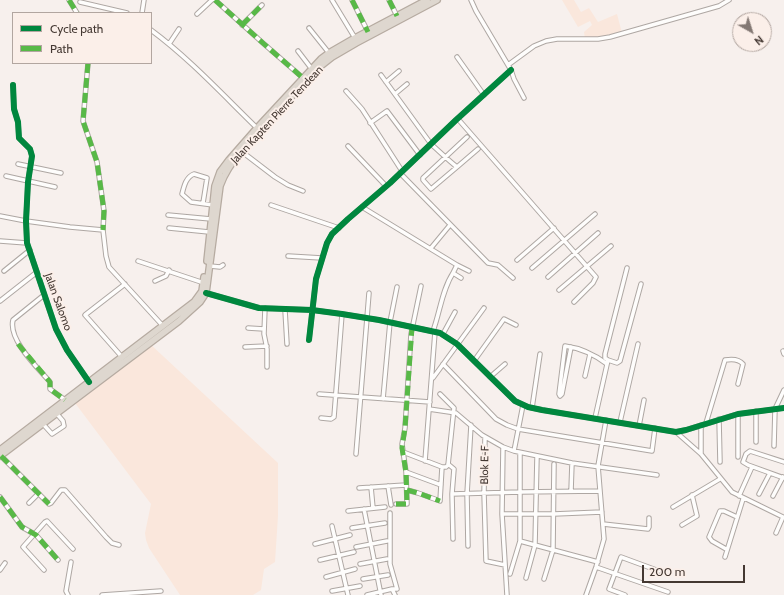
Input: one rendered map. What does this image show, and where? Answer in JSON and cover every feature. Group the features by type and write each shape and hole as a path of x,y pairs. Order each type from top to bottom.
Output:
{"highway":[{"name":"Jalan Kapten Pierre Tendean","path":"0,452 57,414 89,382 122,357 143,345 163,326 194,302 202,291 204,283 220,186 227,169 311,68 329,53 428,0"},
{"name":"Jalan Kapten Pierre Tendean","path":"0,452 65,400 78,393 200,302 206,293 210,266 211,241 209,232 215,186 220,172 228,160 256,128 274,113 318,68 332,57 437,0"}],"street":[{"path":"69,0 75,12"},
{"path":"142,12 144,0"},
{"path":"197,14 212,0"},
{"path":"216,0 242,25 303,78"},
{"path":"332,0 355,38"},
{"path":"352,0 368,32"},
{"path":"389,0 397,16"},
{"path":"471,0 476,11 512,70 514,79 524,98"},
{"path":"508,65 534,46 546,41 557,39 610,38 719,6 729,0"},
{"path":"80,2 123,12"},
{"path":"242,25 262,5"},
{"path":"309,28 329,53"},
{"path":"169,44 179,30"},
{"path":"152,31 169,44 256,128"},
{"path":"298,51 311,68"},
{"path":"457,57 484,95"},
{"path":"88,64 83,121 97,162 104,211 103,230 106,256 109,267 163,326"},
{"path":"386,82 399,70"},
{"path":"309,340 316,279 328,240 348,218 386,186 512,70"},
{"path":"382,75 431,144 457,168"},
{"path":"395,94 407,84"},
{"name":"Jalan Salomo","path":"13,85 14,109 18,122 19,138 30,149 32,156 28,182 26,221 27,243 54,324 62,341 89,382"},
{"path":"346,91 362,109 401,172 450,225 488,263 498,265 513,278"},
{"path":"370,123 387,110 420,154"},
{"path":"458,119 596,277 596,280 574,302"},
{"path":"466,137 423,178 430,188 432,189 478,149"},
{"path":"348,146 386,186"},
{"path":"241,152 275,177 288,185 303,191"},
{"path":"18,164 61,173"},
{"path":"203,203 207,178 194,174 189,177 182,194 191,202 212,205"},
{"path":"6,176 55,187"},
{"path":"271,206 339,228"},
{"path":"362,207 469,271"},
{"path":"532,268 595,214"},
{"path":"168,215 211,219"},
{"path":"0,216 70,227 103,230"},
{"path":"431,248 450,225"},
{"path":"168,228 209,232"},
{"path":"517,260 554,228"},
{"path":"548,277 598,233"},
{"path":"0,241 27,243"},
{"path":"559,290 612,246"},
{"path":"4,271 30,250"},
{"path":"288,256 322,258"},
{"path":"138,261 169,270 204,283"},
{"path":"425,460 432,379 434,332 444,289 457,264"},
{"path":"210,266 224,266"},
{"path":"595,418 608,362 605,358 605,354 627,268"},
{"path":"155,281 166,276 169,270"},
{"path":"0,301 36,272"},
{"path":"453,273 461,278"},
{"path":"122,357 85,315 124,284"},
{"path":"571,347 562,394 560,396 565,346 571,347 590,354 608,362 616,363 620,361 641,284"},
{"path":"388,486 394,504 407,504 406,472 402,444 412,327 421,286"},
{"path":"383,399 390,322 396,287"},
{"path":"206,293 265,308 312,310 342,314 390,322 443,334 457,344 512,399 532,408 676,432 738,414 784,408"},
{"path":"356,454 369,293"},
{"path":"44,295 13,320 14,332 18,344 50,382 50,389 65,400"},
{"path":"265,308 264,329 267,346 267,367"},
{"path":"432,379 484,308"},
{"path":"285,310 287,344"},
{"path":"443,334 455,312"},
{"path":"321,418 331,419 334,417 342,314"},
{"path":"474,361 504,319 516,325"},
{"path":"248,328 264,329"},
{"path":"620,422 638,344"},
{"path":"245,347 267,346"},
{"path":"532,408 540,354"},
{"path":"585,376 590,354"},
{"path":"706,423 724,360 737,360 742,362 743,364 738,384"},
{"path":"443,364 496,419 518,429 652,451 655,428"},
{"path":"490,377 505,364"},
{"path":"774,446 775,409 784,390"},
{"path":"319,394 430,402"},
{"path":"440,394 453,407 448,464"},
{"path":"639,426 644,400"},
{"path":"514,451 523,405"},
{"path":"429,409 453,412 459,415 485,437 503,447 520,453 657,475"},
{"path":"756,411 756,442"},
{"path":"43,424 52,434 59,429 64,425 57,414"},
{"path":"738,414 738,457"},
{"path":"719,419 720,462"},
{"path":"586,595 598,562 604,539 604,524 599,491 598,466 606,420"},
{"path":"468,546 467,494 471,425"},
{"path":"701,425 702,454"},
{"path":"676,432 702,454 731,491 743,499 784,517 776,533"},
{"name":"Blok E-F","path":"485,437 484,493 486,562 505,565"},
{"path":"503,447 502,514 507,595"},
{"path":"773,496 784,477 752,467 744,462 746,454 750,451 784,462"},
{"path":"0,452 38,494 50,504 61,490 65,490 109,541 112,544 119,545"},
{"path":"403,452 442,467 446,467 448,464"},
{"path":"510,574 520,541 520,453"},
{"path":"526,578 534,545 537,456"},
{"path":"571,491 572,462"},
{"path":"448,464 454,469 452,494 453,539"},
{"path":"544,579 553,550 554,464"},
{"path":"407,490 440,501 442,467"},
{"path":"739,496 752,467"},
{"path":"406,472 441,485"},
{"path":"759,494 770,473"},
{"path":"674,507 720,478"},
{"path":"359,488 406,484"},
{"path":"371,487 373,508"},
{"path":"452,494 599,491"},
{"path":"29,502 38,494"},
{"path":"682,525 697,516 692,495"},
{"path":"0,497 22,527 34,534 58,560"},
{"path":"724,557 743,499"},
{"path":"348,510 385,507"},
{"path":"364,509 381,593"},
{"path":"726,549 712,541 709,537 720,511 724,511 737,517"},
{"path":"502,514 602,512"},
{"path":"367,595 397,589 390,564 390,513"},
{"path":"604,524 648,529 649,518"},
{"path":"44,570 23,547 45,522 47,522 73,550"},
{"path":"352,528 385,523"},
{"path":"332,526 348,595"},
{"path":"315,544 350,535"},
{"path":"356,547 386,541"},
{"path":"520,541 598,562"},
{"path":"320,560 354,552"},
{"path":"625,595 609,589 621,557 659,571"},
{"path":"360,564 387,559"},
{"path":"68,595 66,591 71,562"},
{"path":"0,568 5,563"},
{"path":"596,567 668,592"},
{"path":"326,577 355,569"},
{"path":"364,579 388,575"},
{"path":"332,591 360,586"},
{"path":"392,589 395,595"},
{"path":"102,595 161,591"}],"shaded area":[{"path":"562,0 574,0 581,12 589,8 598,22 617,14 622,33 613,36 585,39 584,32 592,25 590,21 578,27"},
{"path":"149,343 278,463 278,516 275,562 264,569 261,590 253,595 180,595 149,548 146,540 145,533 151,504 72,399"}],"marked path":[{"path":"69,0 76,12"},
{"path":"215,0 303,78"},
{"path":"352,0 368,32"},
{"path":"389,0 397,16"},
{"path":"242,25 262,5"},
{"path":"88,64 83,121 97,162 104,211 103,230"},
{"path":"396,504 407,504 406,472 402,448 405,428 412,327"},
{"path":"18,344 50,382 50,389 65,400"},
{"path":"1,456 49,504"},
{"path":"407,490 440,501"},
{"path":"0,497 22,527 36,535 58,560"}],"cycle path":[{"path":"309,340 316,279 327,243 332,234 390,183 511,70"},
{"path":"13,85 14,109 18,122 19,138 30,149 32,156 28,182 26,221 27,243 56,329 67,350 89,382"},
{"path":"206,293 259,308 312,310 342,314 440,333 457,344 515,401 528,407 542,410 676,432 738,414 784,408"}]}
